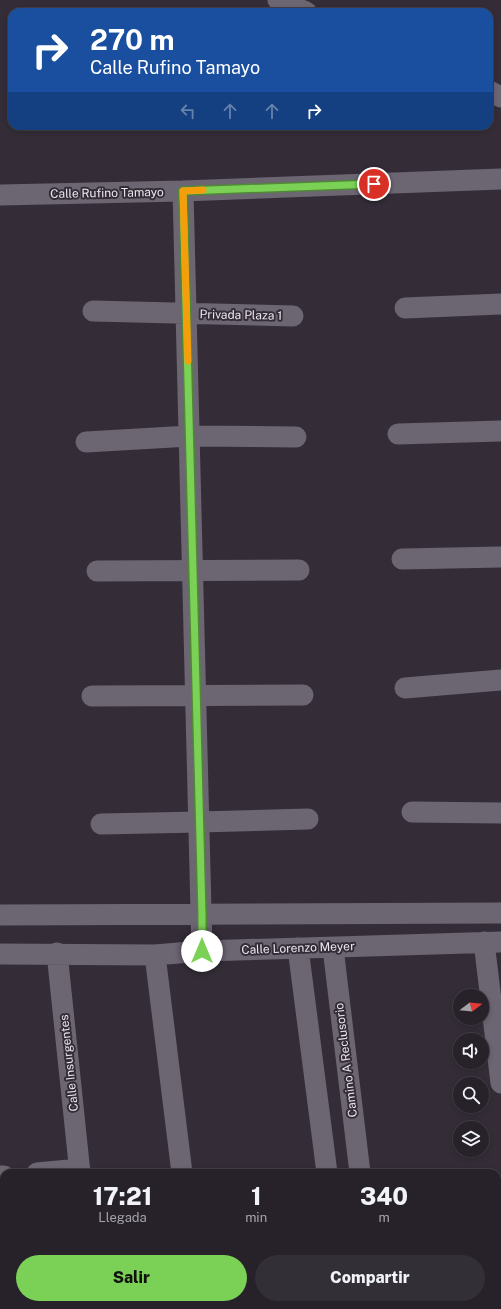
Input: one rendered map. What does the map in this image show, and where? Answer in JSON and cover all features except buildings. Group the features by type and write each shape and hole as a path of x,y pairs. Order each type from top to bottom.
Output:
{"street":[{"path":"278,0 297,8"},
{"name":"Calle Rufino Tamayo","path":"0,195 183,191 501,179"},
{"path":"183,191 197,695 202,951"},
{"path":"405,308 501,304"},
{"name":"Privada Plaza 1","path":"93,311 293,316"},
{"path":"398,434 501,431"},
{"path":"86,442 190,436 296,436"},
{"path":"402,559 501,557"},
{"path":"97,571 300,570"},
{"path":"405,688 501,680"},
{"path":"92,696 303,695"},
{"path":"412,812 501,813"},
{"path":"101,824 308,819"},
{"path":"0,915 501,913"},
{"path":"493,942 501,1082"},
{"name":"Calle Lorenzo Meyer","path":"0,954 155,955 202,951 493,942"},
{"path":"298,948 326,1169"},
{"name":"Camino A Reclusorio","path":"332,948 360,1169"},
{"name":"Calle Insurgentes","path":"57,954 80,1169"},
{"path":"155,955 182,1169"}],"slow traffic":[{"path":"188,361 183,191 203,190"}],"route":[{"path":"202,951 183,191 374,184"}]}
